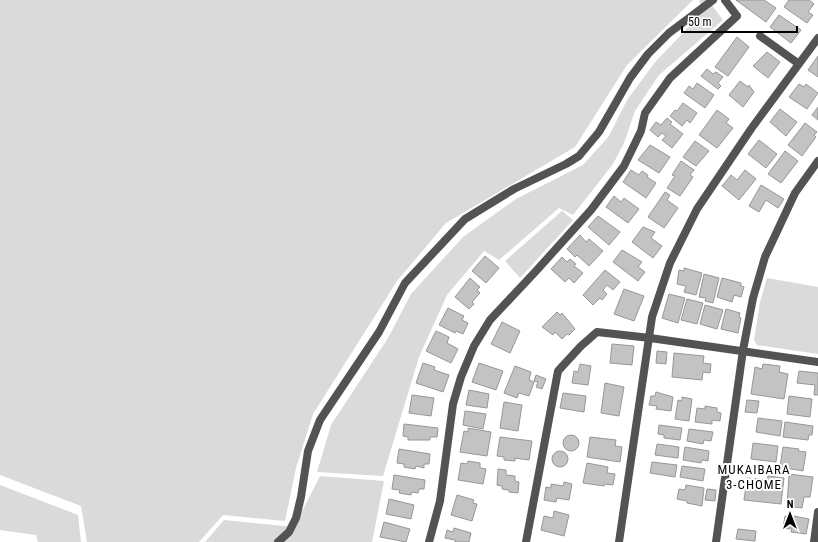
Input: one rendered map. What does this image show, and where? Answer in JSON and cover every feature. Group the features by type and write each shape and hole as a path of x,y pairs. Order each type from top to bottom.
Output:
{"street":[{"path":"278,542 289,532 296,518 308,451 320,420 379,332 405,283 465,219 514,189 566,164 579,156 599,132 630,78 648,54 669,33 713,0"},
{"path":"430,542 440,501 453,404 461,377 474,346 490,320 591,210 624,166 641,131 645,113 670,78 737,16 725,0"},
{"path":"760,36 799,64"},
{"path":"619,542 652,317 670,263 697,209 751,129 818,38"},
{"path":"716,542 743,350 753,298 765,257 795,193 818,161"},
{"path":"526,542 558,371 597,332 743,350 818,362"},
{"path":"814,542 818,512"}],"shaded area":[{"path":"0,0 693,0 627,65 575,147 446,223 397,281 313,414 296,468 285,521 223,515 199,542 87,542 81,506 0,475"},
{"path":"699,0 708,0 723,20 659,75 635,111 624,143 613,164 573,215 559,208 499,260 484,251 447,295 419,357 383,476 317,472 331,425 388,338 411,294 463,237 516,199 583,165 609,136 627,100 656,61 703,12"},
{"path":"562,211 573,220 520,278 505,261"},
{"path":"767,278 818,287 818,354 757,345 754,340 760,302"},
{"path":"320,476 384,481 372,542 205,542 224,520 294,527"},
{"path":"0,485 78,515 81,542 38,542 36,535 0,530"}],"building":[{"path":"736,0 764,0 776,8 766,22"},
{"path":"789,0 809,0 814,4 808,12 813,15 807,23 784,7"},
{"path":"779,15 801,30 791,43 770,27"},
{"path":"737,37 749,47 728,76 715,67"},
{"path":"767,52 780,62 768,78 753,66"},
{"path":"818,56 818,77 808,70"},
{"path":"707,69 713,74 716,72 723,77 718,83 721,86 718,89 701,76"},
{"path":"740,81 748,87 749,85 754,92 743,107 729,95"},
{"path":"697,83 714,95 705,108 684,93 689,86 693,89"},
{"path":"799,84 804,87 806,84 818,93 807,109 789,97"},
{"path":"683,103 697,113 690,123 687,120 682,126 670,116 675,110 677,111"},
{"path":"818,107 818,120 812,115"},
{"path":"780,109 797,122 786,136 770,122"},
{"path":"717,110 729,119 726,123 733,128 717,148 699,135"},
{"path":"667,118 672,122 670,124 683,134 672,148 662,140 666,136 662,133 658,137 650,130 656,122 661,125"},
{"path":"805,123 817,132 814,135 816,137 802,156 788,145"},
{"path":"759,140 777,154 766,168 748,154"},
{"path":"695,141 709,151 696,166 683,157"},
{"path":"650,145 670,157 659,173 638,160"},
{"path":"785,151 798,161 781,183 768,174"},
{"path":"681,161 694,170 690,175 693,177 680,196 667,188 675,176 672,175"},
{"path":"631,170 639,175 642,171 648,175 647,177 656,183 646,198 623,182"},
{"path":"745,170 756,179 739,200 722,186 731,175 737,180"},
{"path":"761,185 784,199 778,208 766,200 759,212 749,206"},
{"path":"665,192 670,195 667,200 678,208 664,228 648,217"},
{"path":"614,196 621,202 624,198 639,209 628,223 606,207"},
{"path":"598,216 620,232 609,245 588,227"},
{"path":"643,227 655,232 651,238 662,246 653,258 632,242"},
{"path":"580,235 586,242 589,239 603,251 589,266 577,255 575,257 567,249"},
{"path":"622,250 642,262 638,267 645,272 638,281 613,262"},
{"path":"485,256 499,268 486,283 472,271"},
{"path":"562,257 567,262 570,259 576,264 574,266 583,273 574,283 569,278 565,282 551,269"},
{"path":"684,268 702,273 696,295 684,292 686,286 677,284 679,270 684,271"},
{"path":"605,270 620,282 613,290 607,285 603,290 607,294 602,300 600,298 593,305 583,295"},
{"path":"704,274 719,278 713,303 705,301 706,298 699,297"},
{"path":"470,278 480,287 477,290 480,293 472,302 474,304 469,309 455,297"},
{"path":"722,278 741,283 741,286 744,287 741,297 734,295 732,302 717,297"},
{"path":"624,289 644,296 634,321 614,314"},
{"path":"669,294 685,298 678,323 662,318"},
{"path":"687,299 703,303 697,324 681,320"},
{"path":"705,305 723,310 717,329 700,324"},
{"path":"448,308 464,316 462,320 468,323 463,334 456,331 455,333 439,325"},
{"path":"726,309 740,313 739,317 741,318 738,333 721,329"},
{"path":"557,312 560,315 562,313 575,329 562,339 555,332 553,335 542,327"},
{"path":"502,322 520,331 510,353 491,344"},
{"path":"436,331 449,337 447,343 458,349 451,363 426,351"},
{"path":"612,344 634,346 632,365 610,363"},
{"path":"657,351 667,352 666,364 656,363"},
{"path":"674,353 704,356 703,363 711,364 710,373 703,372 702,380 672,377"},
{"path":"423,363 435,367 434,370 449,375 443,392 416,383"},
{"path":"479,363 503,371 496,390 472,382"},
{"path":"580,364 591,366 588,385 572,383 574,371 578,372"},
{"path":"763,364 780,366 779,372 788,374 784,399 751,394 755,367 762,369"},
{"path":"515,366 531,372 529,380 534,382 529,396 519,393 517,398 504,393"},
{"path":"799,371 818,373 818,395 814,395 815,385 797,383"},
{"path":"536,375 546,379 542,389 536,387 538,382 534,381"},
{"path":"605,383 624,387 619,416 601,413"},
{"path":"469,390 489,394 487,408 466,405"},
{"path":"656,392 673,397 671,411 656,409 657,406 649,405 651,396 655,396"},
{"path":"563,393 586,396 584,412 560,408"},
{"path":"412,395 434,398 431,416 409,413"},
{"path":"789,396 812,399 810,417 787,414"},
{"path":"682,397 692,399 689,421 675,419 678,400 682,401"},
{"path":"747,400 759,401 757,413 745,412"},
{"path":"504,402 522,405 518,431 500,428"},
{"path":"705,406 717,408 717,412 721,413 720,421 712,420 712,424 695,422 697,408 705,409"},
{"path":"465,411 486,414 483,429 463,425"},
{"path":"758,418 782,421 780,436 756,432"},
{"path":"785,422 813,426 812,435 809,435 808,440 783,437"},
{"path":"404,424 438,428 437,437 430,437 430,440 408,440 408,437 403,436"},
{"path":"659,425 682,428 680,440 664,438 664,435 658,434"},
{"path":"468,428 491,432 487,456 460,452 464,431 468,432"},
{"path":"689,429 713,432 711,441 704,440 703,444 687,441"},
{"path":"571,435 578,440 579,443 574,450 571,451 564,446 563,443 568,436"},
{"path":"500,437 532,441 529,460 515,458 515,461 504,460 504,457 497,456"},
{"path":"590,437 616,440 615,446 622,447 620,462 587,457"},
{"path":"753,443 778,446 776,462 751,459"},
{"path":"657,444 679,447 678,458 655,455"},
{"path":"685,447 709,451 708,461 702,460 701,463 683,460"},
{"path":"783,447 799,449 798,451 806,452 803,471 780,467"},
{"path":"399,449 430,454 429,464 424,464 424,468 416,466 415,469 404,467 404,464 397,463"},
{"path":"560,451 567,456 568,459 563,466 560,467 553,462 552,459 557,452"},
{"path":"468,461 480,463 480,468 486,469 483,484 458,480 461,463 467,464"},
{"path":"652,462 677,465 675,477 650,473"},
{"path":"587,463 608,467 607,473 615,474 613,485 605,484 604,486 583,483"},
{"path":"682,466 705,469 703,481 680,477"},
{"path":"498,469 506,470 506,475 515,476 515,481 519,482 518,493 509,492 509,490 502,489 502,486 497,485"},
{"path":"789,474 813,477 810,497 804,497 802,508 787,506"},
{"path":"394,475 425,480 424,489 419,489 418,493 412,492 411,495 399,493 400,490 392,489"},
{"path":"768,476 784,478 781,504 744,500 747,478 767,480"},
{"path":"564,482 572,484 569,500 557,498 556,502 544,500 546,487 551,488 551,484 563,486"},
{"path":"686,485 704,488 702,506 677,499 679,489 685,490"},
{"path":"707,489 716,490 715,501 705,500"},
{"path":"457,495 474,500 473,503 477,504 472,521 451,515"},
{"path":"389,499 414,505 411,519 386,514"},
{"path":"554,511 569,515 564,536 541,530 544,516 553,518"},
{"path":"785,516 792,518 790,529 783,528"},
{"path":"794,516 809,519 806,534 791,532"},
{"path":"384,522 410,529 406,542 380,537"},
{"path":"454,528 471,533 469,542 455,542 455,540 445,538 447,530 453,532"},
{"path":"738,529 756,531 755,541 736,539"}],"district":[{"name":"MUKAIBARA 3-CHOME","path":"754,476"}]}
